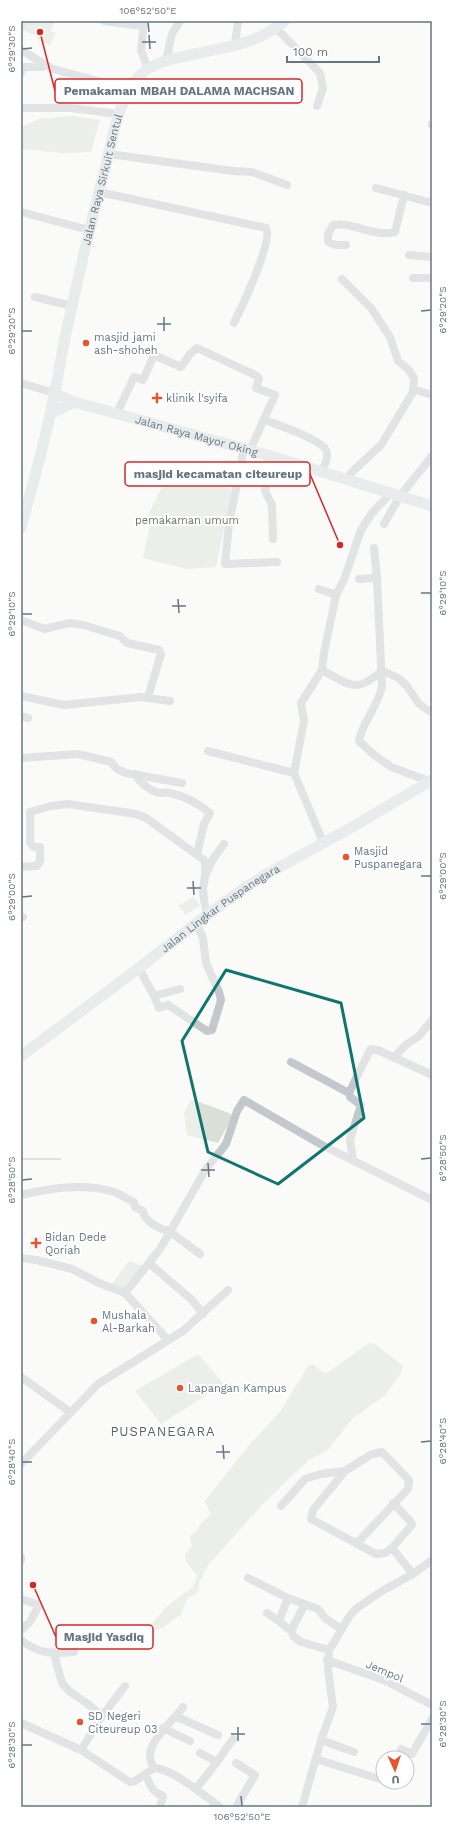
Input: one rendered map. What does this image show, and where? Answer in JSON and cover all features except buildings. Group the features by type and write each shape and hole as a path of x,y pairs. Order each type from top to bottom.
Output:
{"main road":[{"name":"Jalan Raya Sirkuit Sentul","path":"21,528 24,505 50,414 89,230 119,114 129,89 140,75 148,69 166,61 252,41 280,24"},
{"name":"Jalan Raya Mayor Oking","path":"54,393 74,402 247,449 432,506"},
{"path":"50,414 74,402"},
{"name":"Jalan Lingkar Puspanegara","path":"21,1056 139,968 206,914 267,874 354,826 431,780"}],"street":[{"path":"104,21 143,23 141,50 148,69"},
{"path":"166,61 172,34 180,21"},
{"path":"236,45 238,21"},
{"path":"280,24 320,73 323,88 317,106"},
{"path":"21,50 53,69 129,89"},
{"path":"21,74 23,67 39,68 42,67 42,63"},
{"path":"21,108 70,108 119,114"},
{"path":"109,154 233,171 252,172 287,185"},
{"path":"376,188 432,203"},
{"path":"99,192 266,228 267,233 261,260 251,288 234,323"},
{"path":"346,245 336,246 328,242 328,234 333,225 340,224 368,230 395,232 404,195"},
{"path":"21,212 89,230"},
{"path":"409,256 432,257"},
{"path":"342,278 371,308 393,343 398,361 413,374 413,389 381,445 351,473 347,479"},
{"path":"413,278 432,278"},
{"path":"35,298 72,306"},
{"path":"117,413 134,377 143,380 154,355 181,366 190,354 197,348 258,377 256,388 273,394 275,397 265,420 247,449 228,524 225,564 277,562"},
{"path":"21,383 54,393"},
{"path":"413,389 432,395"},
{"path":"265,420 305,436 324,447 326,452 326,461 322,471"},
{"path":"271,456 265,488 266,495 272,505 273,539"},
{"path":"323,842 294,773 304,721 301,701 315,683 322,670 336,595 344,580 361,530 372,513 395,494 432,456"},
{"path":"384,524 395,494"},
{"path":"374,548 378,578 382,671 381,693 376,699 359,741 388,765 403,772 431,780"},
{"path":"359,579 378,578"},
{"path":"319,589 336,595"},
{"path":"21,620 44,629 70,623 83,625 120,636 127,643 159,650 161,654 148,697"},
{"path":"322,670 354,686 361,686 368,683 382,671"},
{"path":"382,671 401,680 416,703 432,712"},
{"path":"21,696 64,705 148,697 170,701"},
{"path":"208,751 294,773"},
{"path":"21,758 78,754 109,761 117,769 182,783"},
{"path":"135,774 137,779 148,788 159,793 169,793 184,798 210,813 204,824 197,854"},
{"path":"21,867 37,866 40,861 40,847 34,847 30,843 30,812 60,804 127,812 146,818 197,854 206,864 206,874 203,888 206,914"},
{"path":"206,874 213,859 224,844"},
{"path":"139,968 159,1008 168,1006 207,1031 211,1032 221,1000 206,959 203,938 196,923"},
{"path":"154,996 180,989"},
{"path":"394,1057 419,1036 432,1020"},
{"path":"349,1093 371,1049 380,1051 432,1075"},
{"path":"291,1062 349,1093 350,1097 361,1105 350,1140 353,1160"},
{"path":"125,1293 150,1264 206,1169 226,1144 237,1111 244,1100 322,1145 432,1200"},
{"path":"21,1195 55,1189 86,1187 112,1191 134,1202 135,1207 143,1212 148,1220 169,1231 200,1254"},
{"path":"21,1258 43,1261 72,1269 99,1283 125,1293 168,1340"},
{"path":"150,1264 192,1300 203,1314"},
{"path":"21,1464 98,1384 183,1331 228,1290"},
{"path":"21,1377 70,1412"},
{"path":"357,1543 393,1503 408,1489 409,1480 385,1454 381,1452 372,1454 344,1471 313,1510 311,1519 376,1554 385,1553 392,1548 412,1525 411,1522 393,1503"},
{"path":"281,1506 306,1479 322,1474 344,1471"},
{"path":"392,1548 413,1574"},
{"path":"302,1807 333,1707 328,1680 329,1650 350,1616 364,1602 413,1574 432,1560"},
{"path":"248,1578 288,1598 318,1609 326,1618 341,1629"},
{"path":"279,1621 288,1598"},
{"path":"21,1599 36,1604 38,1607 30,1622 21,1630"},
{"path":"291,1631 305,1604"},
{"path":"267,1613 291,1631 294,1637 301,1642 329,1650"},
{"path":"21,1640 36,1651 54,1654 74,1652"},
{"path":"54,1654 62,1683 69,1691 102,1716"},
{"name":"Jempol","path":"328,1660 386,1681 432,1705"},
{"path":"81,1750 102,1716 125,1686"},
{"path":"154,1768 150,1759 150,1753 163,1728 177,1717 183,1707"},
{"path":"177,1717 218,1735"},
{"path":"414,1750 432,1719"},
{"path":"21,1723 81,1750 128,1781 135,1781 154,1768 167,1771 196,1789 220,1807"},
{"path":"163,1728 190,1741"},
{"path":"196,1789 233,1739"},
{"path":"322,1740 354,1752"},
{"path":"200,1753 217,1762"},
{"path":"316,1759 375,1777"},
{"path":"236,1762 255,1775 236,1807"},
{"path":"145,1774 154,1792 163,1796 160,1807"}],"highlighted area":[{"path":"226,970 341,1003 364,1118 278,1184 208,1152 182,1041"}],"shaded area":[{"name":"Bidan Dede Qoriah","path":"32,1235 44,1237 40,1251 29,1249"}],"green space":[{"path":"24,21 55,21 50,31 56,33 50,45 38,40 37,36 22,30"},
{"path":"71,116 100,120 91,152 63,153 21,149 21,127 39,119"},
{"name":"pemakaman umum","path":"185,476 232,489 216,567 186,569 143,558 150,525 148,515 166,479 180,483"},
{"path":"193,897 200,905 186,915 178,906"},
{"path":"191,1099 229,1113 233,1116 218,1143 187,1135 184,1113"},
{"path":"129,1261 143,1266 125,1290 112,1284"},
{"path":"369,1343 375,1344 403,1366 400,1375 385,1395 351,1420 328,1450 309,1460 261,1506 208,1565 199,1583 198,1592 195,1595 188,1597 181,1614 165,1626 141,1639 132,1639 129,1632 148,1629 166,1607 193,1587 197,1575 185,1558 186,1554 192,1547 190,1536 197,1531 202,1522 211,1515 205,1501 249,1445 280,1412 308,1366 313,1364 322,1372 327,1373"},
{"name":"Lapangan Kampus","path":"198,1354 224,1384 161,1424 135,1391"}],"waterway":[{"path":"21,1159 60,1159"}],"place":[{"name":"Pemakaman MBAH DALAMA MACHSAN","path":"40,32"},
{"name":"masjid jami ash-shoheh","path":"86,343"},
{"name":"klinik l'syifa","path":"157,398"},
{"name":"masjid kecamatan citeureup","path":"340,545"},
{"name":"Masjid Puspanegara","path":"346,857"},
{"name":"Bidan Dede Qoriah","path":"36,1243"},
{"name":"Mushala Al-Barkah","path":"94,1321"},
{"name":"Lapangan Kampus","path":"180,1388"},
{"name":"Masjid Yasdiq","path":"33,1585"},
{"name":"SD Negeri Citeureup 03","path":"80,1722"}],"district":[{"name":"PUSPANEGARA","path":"163,1431"}]}
